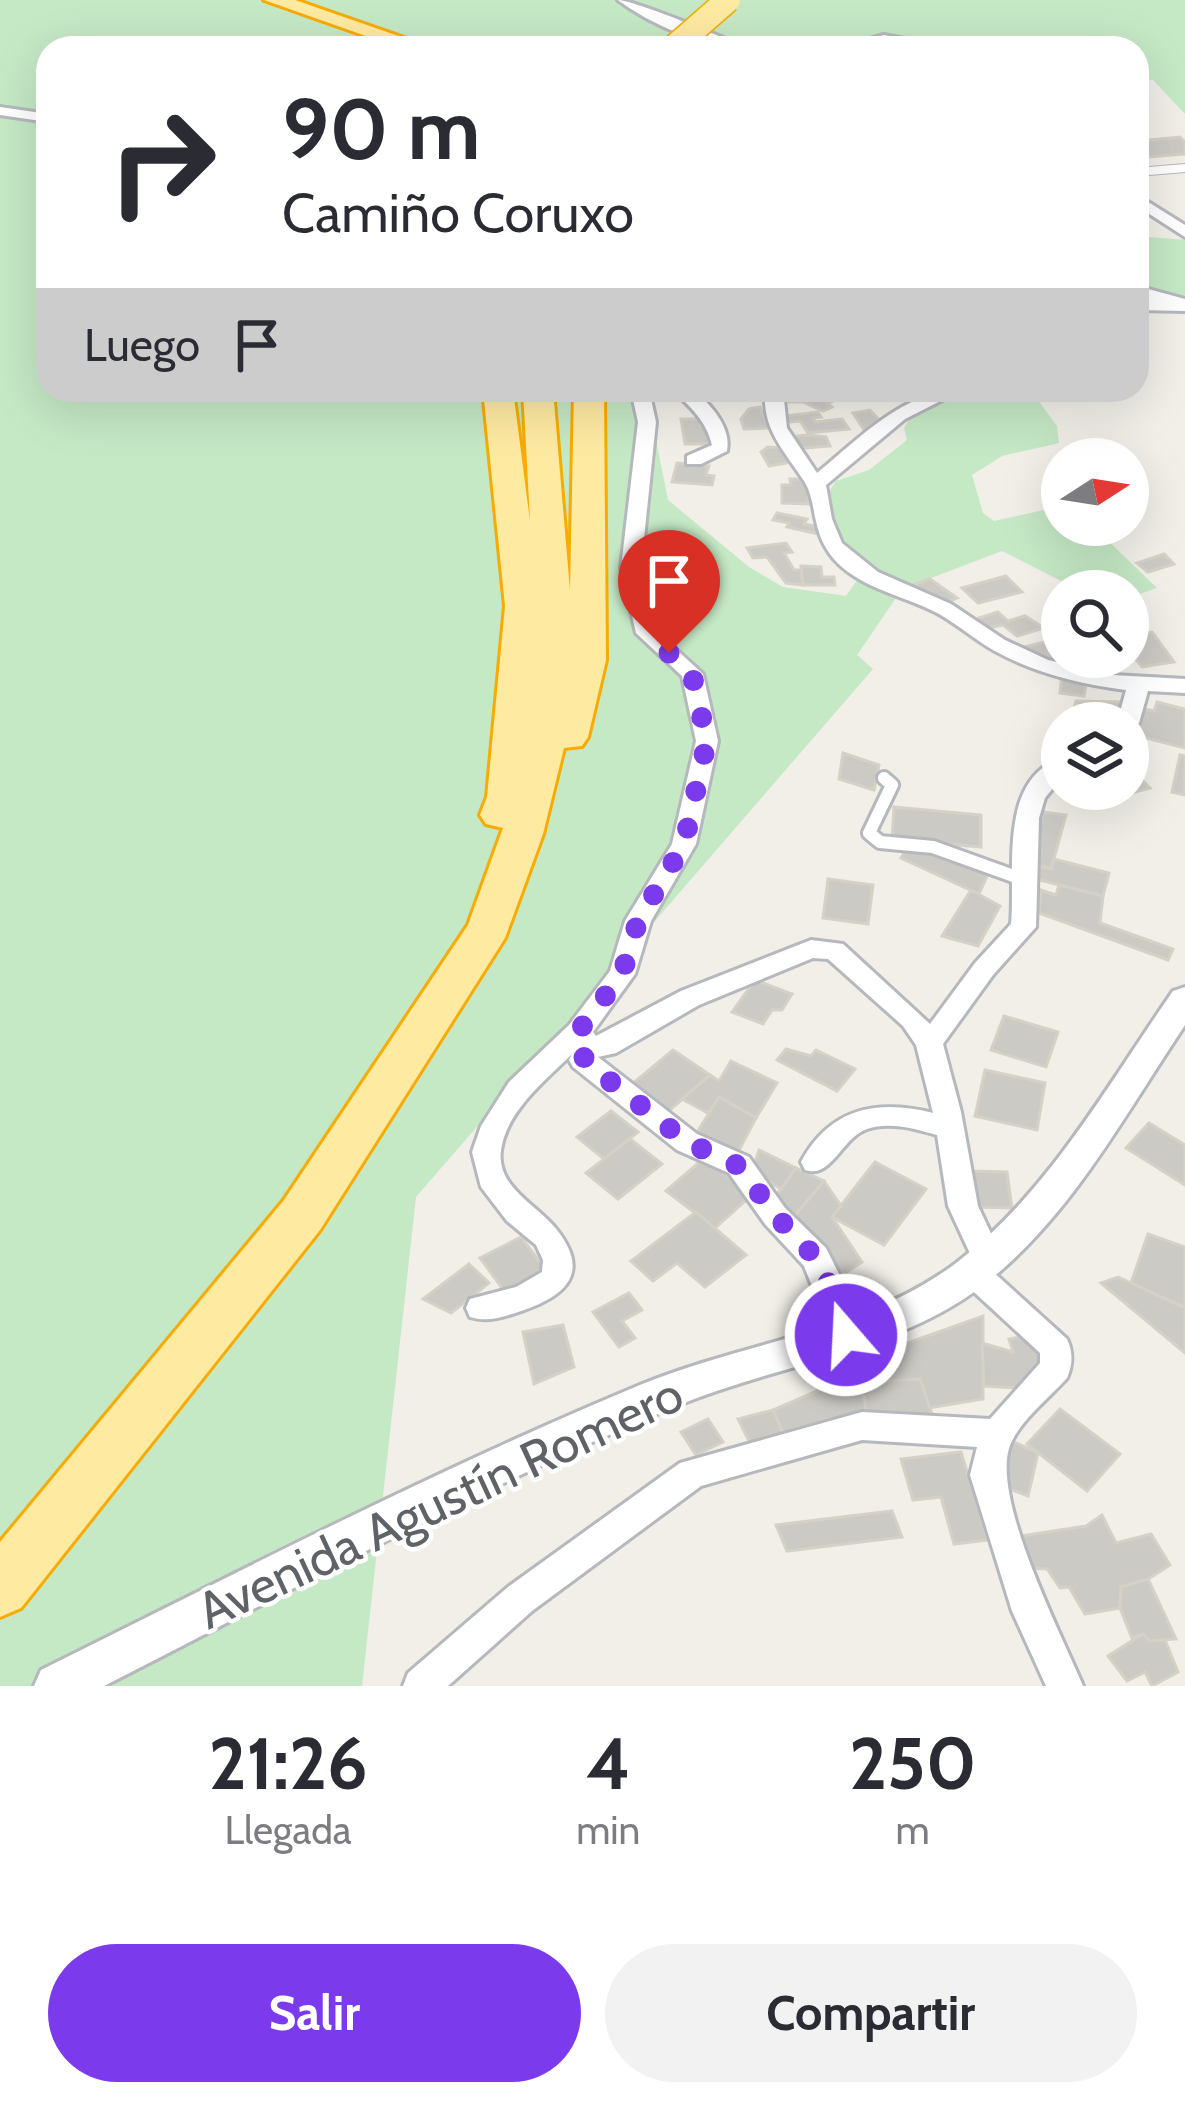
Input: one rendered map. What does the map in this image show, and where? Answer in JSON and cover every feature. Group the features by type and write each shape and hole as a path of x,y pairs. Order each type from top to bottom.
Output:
{"highway":[{"path":"274,0 385,36"},
{"path":"687,36 728,0"},
{"path":"459,977 467,907 507,797 523,607 499,402"},
{"path":"0,1588 302,1215 489,927 521,834 551,722 554,621 539,402"},
{"path":"459,977 493,952 540,850 587,660 589,402"}],"street":[{"path":"624,0 705,36"},
{"path":"0,111 36,116"},
{"path":"1149,207 1185,232"},
{"path":"1149,296 1185,306"},
{"path":"1149,305 1185,306"},
{"path":"481,1308 515,1302 542,1291 557,1278 558,1260 546,1237 490,1179 486,1153 495,1126 519,1089 584,1039 622,974 638,921 684,844 707,741 692,674 646,633 632,568 642,504 647,422 643,402"},
{"path":"694,460 721,447 721,437 699,402"},
{"path":"772,402 771,414 796,462 816,483 824,528 840,555 863,572 943,607 1000,646 1046,664 1138,686 1185,686"},
{"path":"816,483 899,416 928,402"},
{"path":"1134,702 1138,686"},
{"path":"928,1043 957,1009 977,972 1023,927 1028,811 1041,778"},
{"path":"584,1039 606,1046 690,998 811,949 834,950 912,1019 928,1043 950,1127 963,1206 981,1265 1056,1348 1056,1368 997,1434 987,1475 1029,1611 1064,1686"},
{"name":"Avenida Agustín Romero","path":"57,1686 526,1451 681,1386 846,1335 917,1306 981,1265 1044,1205 1185,999"},
{"path":"584,1039 583,1060 600,1076 687,1142 739,1166 776,1216 815,1257 833,1292 846,1335"},
{"path":"815,1162 831,1133 861,1118 905,1115 950,1127"},
{"path":"421,1686 520,1599 692,1474 862,1426 997,1434"}],"lane":[{"path":"1149,171 1185,168"},
{"path":"884,778 892,785 872,818 869,833 880,842 933,847 1023,879"}],"green space":[{"path":"0,0 1185,0 1185,114 1149,80 1149,36 36,36 36,402 648,402 668,500 749,567 783,587 846,596 863,572 836,532 826,497 836,481 869,470 907,440 904,428 914,415 935,402 1039,402 1057,426 1058,438 1041,438 1041,447 1002,456 972,475 983,513 994,521 1041,511 1041,546 1113,546 1138,570 1041,571 1002,551 902,589 857,655 873,669 416,1197 362,1686 0,1686"},
{"path":"1149,237 1185,240 1185,306 1149,305"}],"building":[{"path":"1180,137 1185,154 1149,157 1149,140"},
{"path":"803,402 830,402 832,407 823,411"},
{"path":"760,407 769,428 744,429 741,419 749,409"},
{"path":"870,410 882,423 866,433 853,413"},
{"path":"818,412 821,417 813,418 815,422 842,419 849,429 808,433 800,421 780,423 777,417"},
{"path":"681,419 700,419 701,426 712,426 715,444 685,444"},
{"path":"788,437 826,437 830,446 794,449"},
{"path":"781,448 792,462 769,466 761,452"},
{"path":"677,463 709,466 706,475 714,476 712,485 672,482"},
{"path":"790,479 808,479 809,504 782,503 782,485 791,485"},
{"path":"777,513 807,519 804,524 815,526 819,534 773,520"},
{"path":"786,543 792,552 784,553 794,570 801,570 803,585 786,583 767,557 753,558 747,548"},
{"path":"1164,554 1174,564 1149,572 1137,563"},
{"path":"801,566 821,567 822,577 834,577 835,585 803,585"},
{"path":"1006,576 1022,592 978,603 962,588"},
{"path":"930,579 957,598 943,604 913,585"},
{"path":"998,612 1008,621 1025,616 1041,629 1017,636 1003,625 983,629 973,620"},
{"path":"1152,632 1174,662 1149,666"},
{"path":"1041,643 1041,657 1021,648"},
{"path":"1062,678 1087,678 1084,696 1060,693"},
{"path":"1157,702 1185,709 1185,748 1149,739 1149,710 1154,711"},
{"path":"843,753 879,765 874,790 839,779"},
{"path":"1180,755 1185,756 1185,795 1172,792"},
{"path":"894,807 981,815 981,847 892,839"},
{"path":"1043,812 1066,815 1051,869 1032,863"},
{"path":"908,846 988,874 979,894 901,858"},
{"path":"1054,859 1109,873 1103,896 1035,879 1039,866 1051,869"},
{"path":"828,879 873,885 868,924 823,918"},
{"path":"1059,885 1103,896 1100,923 1173,949 1168,960 1039,913 1041,890 1056,895"},
{"path":"971,890 1000,906 978,946 942,936"},
{"path":"755,980 792,994 782,1010 772,1010 763,1024 732,1012"},
{"path":"1004,1016 1058,1032 1046,1067 991,1050"},
{"path":"786,1049 811,1056 816,1050 855,1069 837,1091 777,1060"},
{"path":"673,1050 710,1075 663,1116 625,1090"},
{"path":"731,1061 777,1083 756,1118 719,1097 708,1113 682,1099 710,1075 719,1081"},
{"path":"985,1070 1045,1083 1037,1130 975,1116"},
{"path":"719,1097 756,1118 738,1152 696,1134"},
{"path":"611,1111 638,1132 604,1159 577,1137"},
{"path":"1149,1123 1185,1145 1185,1185 1126,1148"},
{"path":"630,1139 662,1164 618,1199 586,1173"},
{"path":"759,1150 796,1168 781,1189 752,1171"},
{"path":"703,1159 753,1194 715,1228 666,1191"},
{"path":"875,1162 926,1189 884,1245 832,1217"},
{"path":"796,1168 824,1181 791,1220 773,1200"},
{"path":"970,1171 1007,1172 1012,1208 974,1207"},
{"path":"824,1181 841,1206 832,1217 862,1262 842,1275 791,1220"},
{"path":"696,1212 746,1255 705,1287 677,1263 653,1281 631,1261"},
{"path":"1148,1234 1185,1247 1185,1308 1131,1283"},
{"path":"521,1237 546,1270 505,1292 480,1258"},
{"path":"469,1264 489,1283 451,1313 423,1299"},
{"path":"1118,1277 1185,1308 1185,1353 1101,1283"},
{"path":"629,1293 642,1310 622,1321 635,1338 619,1347 593,1312"},
{"path":"983,1316 983,1399 928,1408 920,1379 888,1381 876,1354"},
{"path":"563,1325 574,1367 534,1384 523,1332"},
{"path":"1026,1336 1042,1350 1040,1364 1018,1388 984,1386 982,1343 1013,1352 1009,1339"},
{"path":"876,1354 888,1381 920,1379 934,1420 867,1418 858,1362"},
{"path":"862,1384 867,1418 787,1442 773,1410 819,1390"},
{"path":"1060,1409 1120,1454 1087,1491 1027,1444"},
{"path":"773,1410 787,1442 752,1447 738,1419"},
{"path":"708,1419 723,1442 696,1455 681,1432"},
{"path":"1005,1438 1038,1453 1028,1496 999,1485"},
{"path":"961,1452 988,1540 954,1544 941,1497 913,1500 901,1459"},
{"path":"892,1511 902,1537 787,1551 776,1525"},
{"path":"1102,1515 1116,1543 1151,1534 1170,1565 1140,1584 1121,1587 1120,1608 1085,1614 1069,1587 1060,1588 1047,1569 1028,1568 1021,1536 1086,1526"},
{"path":"1148,1579 1176,1639 1150,1641 1143,1634 1132,1638 1120,1608 1121,1587"},
{"path":"1143,1634 1150,1641 1165,1640 1178,1672 1152,1686 1145,1672 1127,1681 1108,1656"}],"route":[{"path":"669,653 692,674 707,741 684,844 638,921 622,974 578,1032 589,1046 583,1060 687,1142 739,1166 776,1216 815,1257 833,1292 846,1335"}]}
